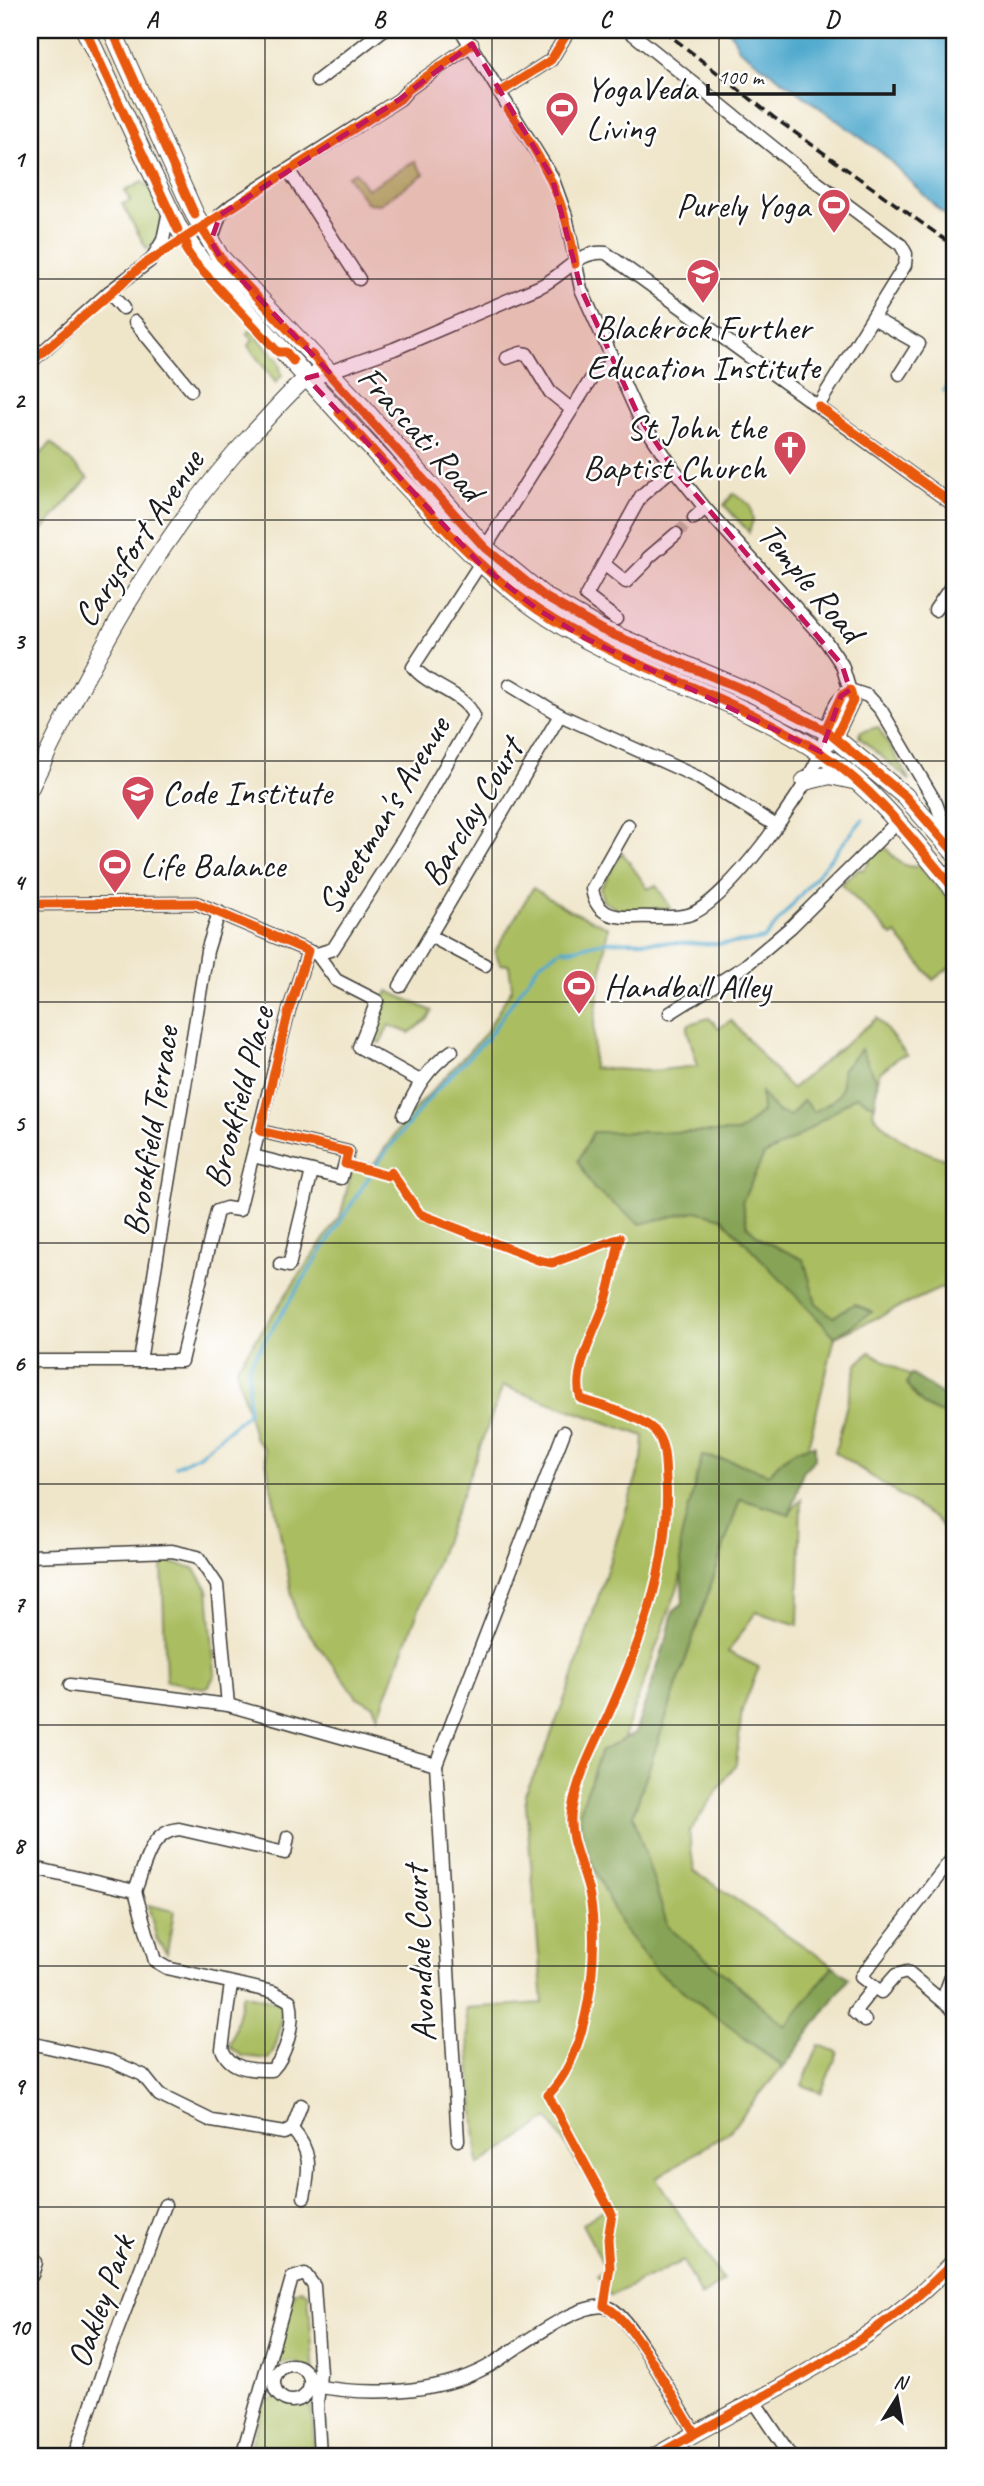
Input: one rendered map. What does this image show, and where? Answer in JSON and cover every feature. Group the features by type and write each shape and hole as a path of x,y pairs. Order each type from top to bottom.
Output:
{"highway":[{"name":"Frascati Road","path":"85,30 169,211 202,264 307,378 537,609 585,638 745,712 821,752"},
{"name":"Frascati Road","path":"112,30 195,215 220,257 329,372 483,556 603,631 746,691 830,734"},
{"name":"Temple Road","path":"830,734 905,796 953,850"},
{"path":"821,752 860,781 898,821 954,889"},
{"path":"805,781 830,775 860,781"}],"main road":[{"path":"307,378 329,372"},
{"name":"Carysfort Avenue","path":"30,789 35,764 110,633 187,509 238,449 307,378"},
{"path":"655,2456 754,2401 889,2318 954,2261"}],"street":[{"path":"317,81 383,30"},
{"name":"Temple Road","path":"461,30 552,177 566,216 581,289 612,363 639,417 673,468 705,508 814,625 842,665 850,690 874,701 916,765 936,803 953,850"},
{"path":"499,93 551,60 569,30"},
{"path":"628,30 810,177 901,245 906,254 905,265 818,406"},
{"path":"211,241 220,215 400,99 409,89 472,44"},
{"path":"289,171 359,279"},
{"path":"30,363 109,292 151,260 163,240 169,211"},
{"path":"329,372 394,349 541,286 560,277 580,256 589,253 613,256 954,505"},
{"path":"109,292 123,308"},
{"path":"873,318 919,344 900,374"},
{"path":"135,322 191,390"},
{"path":"507,358 521,353 527,355 550,392 571,409"},
{"name":"Sweetman's Avenue","path":"312,953 333,949 345,934 474,716 470,707 419,675 413,667 571,409 593,376 612,363"},
{"path":"616,619 586,596 641,496 673,468"},
{"path":"694,518 705,508"},
{"path":"604,564 626,582 676,534"},
{"path":"934,610 954,582"},
{"name":"Barclay Court","path":"510,685 560,715 696,777 775,825"},
{"name":"Temple Road","path":"821,752 830,734 841,696 850,690"},
{"name":"Barclay Court","path":"400,986 560,715"},
{"path":"628,825 592,889 599,909 608,915 622,917 689,915 716,898 762,846 821,752"},
{"path":"670,1013 754,958 791,927 898,821"},
{"path":"30,904 196,903 312,953 335,980 377,1001 359,1047 420,1081"},
{"name":"Brookfield Terrace","path":"140,1361 207,951 219,912"},
{"name":"Barclay Court","path":"430,936 485,965"},
{"name":"Brookfield Place","path":"140,1361 181,1361 217,1210 239,1210 289,1010 312,953"},
{"path":"404,1115 420,1081 433,1064 452,1051"},
{"path":"253,1156 341,1178 348,1152 260,1131"},
{"path":"280,1264 289,1266 312,1171"},
{"path":"30,1361 140,1361"},
{"name":"Avondale Court","path":"458,2140 436,1764 564,1432"},
{"path":"30,1556 172,1551 198,1557 217,1585 228,1705"},
{"path":"70,1685 228,1705 436,1764"},
{"path":"231,1984 222,2049 225,2058 232,2065 272,2070 279,2063 291,2020 290,2001 273,1992 167,1968 155,1961 129,1889 156,1838 165,1830 179,1829 285,1853 288,1837"},
{"path":"954,1856 861,1978 881,1992 898,1973 907,1972 954,2011"},
{"path":"30,1867 129,1889"},
{"path":"942,2001 954,1969"},
{"path":"865,2021 855,2012 874,1987"},
{"path":"30,2043 111,2062 143,2075 159,2095 212,2121 284,2133 292,2129 301,2105"},
{"path":"292,2129 306,2145 308,2175 304,2197"},
{"name":"Oakley Park","path":"74,2456 111,2347 165,2205"},
{"path":"30,2260 36,2262 32,2275"},
{"path":"242,2456 292,2278 305,2274 314,2286 315,2386 320,2456"},
{"path":"315,2386 307,2373 291,2364 276,2374 274,2386 279,2396 289,2401 301,2399 315,2386 393,2390 446,2383 486,2368 578,2311 599,2305 614,2310 628,2326 695,2433"},
{"path":"260,2388 274,2386"},
{"path":"754,2401 791,2456"}],"highlighted area":[{"path":"472,44 552,177 581,289 639,417 673,468 842,665 850,690 841,696 821,752 585,638 537,609 480,564 307,378 329,372 220,257 211,241 220,215 400,99"}],"green space":[{"path":"415,161 424,174 380,204 367,203 347,176 355,172 367,189"},
{"path":"142,182 156,199 161,220 161,235 147,249 122,204 130,201 125,191"},
{"path":"251,330 278,360 282,375 276,383 248,346 253,340 247,333"},
{"path":"51,443 88,478 30,544 30,454 35,448 41,454"},
{"path":"734,493 750,505 753,520 749,532 724,505"},
{"path":"878,727 910,781 859,737 860,732"},
{"path":"882,844 902,864 918,866 954,904 954,964 933,980 896,934 892,936 841,884 858,869 863,870 869,863 867,860"},
{"path":"622,852 648,889 656,885 671,908 619,910 603,901 600,889"},
{"path":"533,888 567,909 608,927 594,1026 593,1068 651,1071 698,1066 687,1029 689,1024 709,1018 719,1028 731,1020 791,1089 877,1018 907,1055 900,1056 879,1073 873,1114 890,1131 910,1144 954,1162 954,1282 835,1337 798,1487 735,1462 702,1456 679,1584 598,1809 656,1970 782,2067 729,2132 656,2178 723,2281 701,2296 683,2261 610,2296 597,2276 606,2269 582,2224 606,2208 549,2119 478,2165 466,2008 543,2003 525,1794 543,1756 572,1679 642,1460 644,1436 503,1386 378,1717 373,1705 357,1697 296,1616 264,1449 254,1437 236,1368 341,1214 354,1161 373,1165 405,1120 485,1034 512,988 509,965 500,964 495,951"},
{"path":"388,991 432,1011 428,1019 409,1033 389,1025 380,1043 368,1038"},
{"path":"861,1049 877,1081 875,1106 856,1096 798,1137 764,1155 742,1202 747,1226 762,1240 804,1260 816,1303 833,1317 854,1304 872,1312 835,1337 722,1218 696,1211 640,1224 594,1189 578,1161 593,1132 739,1132 762,1112 761,1092 777,1112 790,1116 803,1100 814,1112 840,1092 842,1070"},
{"path":"870,1352 954,1402 954,1540 937,1520 835,1452 857,1364"},
{"path":"911,1374 954,1402 954,1415 940,1413 921,1402 907,1384"},
{"path":"815,1445 815,1459 803,1471 790,1514 740,1499 633,1815 668,1927 786,2026 833,1966 849,1978 781,2071 782,2066 656,1970 621,1926 582,1841 580,1811 600,1752 635,1733 667,1638 673,1611 683,1603 680,1542 702,1456 735,1462 769,1474 789,1455"},
{"path":"740,1498 789,1514 801,1499 798,1625 756,1612 728,1652 759,1667 742,1710 736,1764 689,1832 694,1871 833,1966 787,2027 667,1927 633,1815"},
{"path":"162,1561 194,1568 208,1589 215,1674 209,1686 204,1688 166,1681"},
{"path":"148,1905 174,1911 167,1953 157,1940"},
{"path":"243,1994 281,2003 279,2033 275,2048 268,2059 242,2056 230,2047"},
{"path":"819,2045 838,2052 821,2093 802,2085"},
{"path":"301,2289 308,2293 314,2375 293,2362 271,2370 295,2292"},
{"path":"277,2397 290,2403 307,2400 311,2404 315,2456 248,2456 263,2403"}],"water":[{"path":"726,30 954,30 954,221 939,210 882,153 739,49 731,32"}],"waterway":[{"path":"944,391 954,374"},
{"path":"176,1466 199,1455 248,1413 249,1365 379,1161 431,1096 488,1037 539,964 562,949 604,942 725,944 764,939 863,819"}],"tunnel":[{"path":"676,534 694,518"}],"railway":[{"path":"663,30 776,119 954,246"}],"cycle path":[{"path":"85,30 178,230"},
{"path":"112,30 195,215"},
{"path":"499,93 551,60 569,30"},
{"path":"30,363 143,265 400,99 409,89 472,44"},
{"path":"508,109 552,182 566,221 575,264"},
{"path":"203,230 220,257 303,346"},
{"path":"187,244 186,250 195,263 278,352 286,352 293,361"},
{"path":"311,354 485,548 545,597 602,630 754,694 825,730 905,796 954,852"},
{"path":"818,406 954,505"},
{"path":"339,413 458,542 510,589 572,631 752,714 821,753 876,799 954,889"},
{"path":"825,730 841,696 850,690 853,701 835,738"},
{"path":"30,904 196,903 308,951 289,1010 260,1131 348,1152 345,1164 388,1176 391,1172 420,1214 538,1260 552,1263 620,1238"},
{"path":"620,1238 607,1295 582,1364 579,1388 581,1399 640,1420 658,1435 663,1447 665,1467 664,1540 643,1627 622,1684 583,1771 572,1809 572,1831 588,1886 593,1920 592,1973 582,2029 573,2054 562,2077 548,2095 612,2214 608,2239 610,2267 604,2306 615,2313 640,2343 695,2433"},
{"path":"655,2456 851,2345 888,2320 954,2261"}],"place":[{"name":"YogaVeda Living","path":"562,138"},
{"name":"Purely Yoga","path":"834,235"},
{"name":"Blackrock Further Education Institute","path":"703,305"},
{"name":"St John the Baptist Church","path":"790,477"},
{"name":"Code Institute","path":"138,822"},
{"name":"Life Balance","path":"115,895"},
{"name":"Handball Alley","path":"579,1016"}]}
